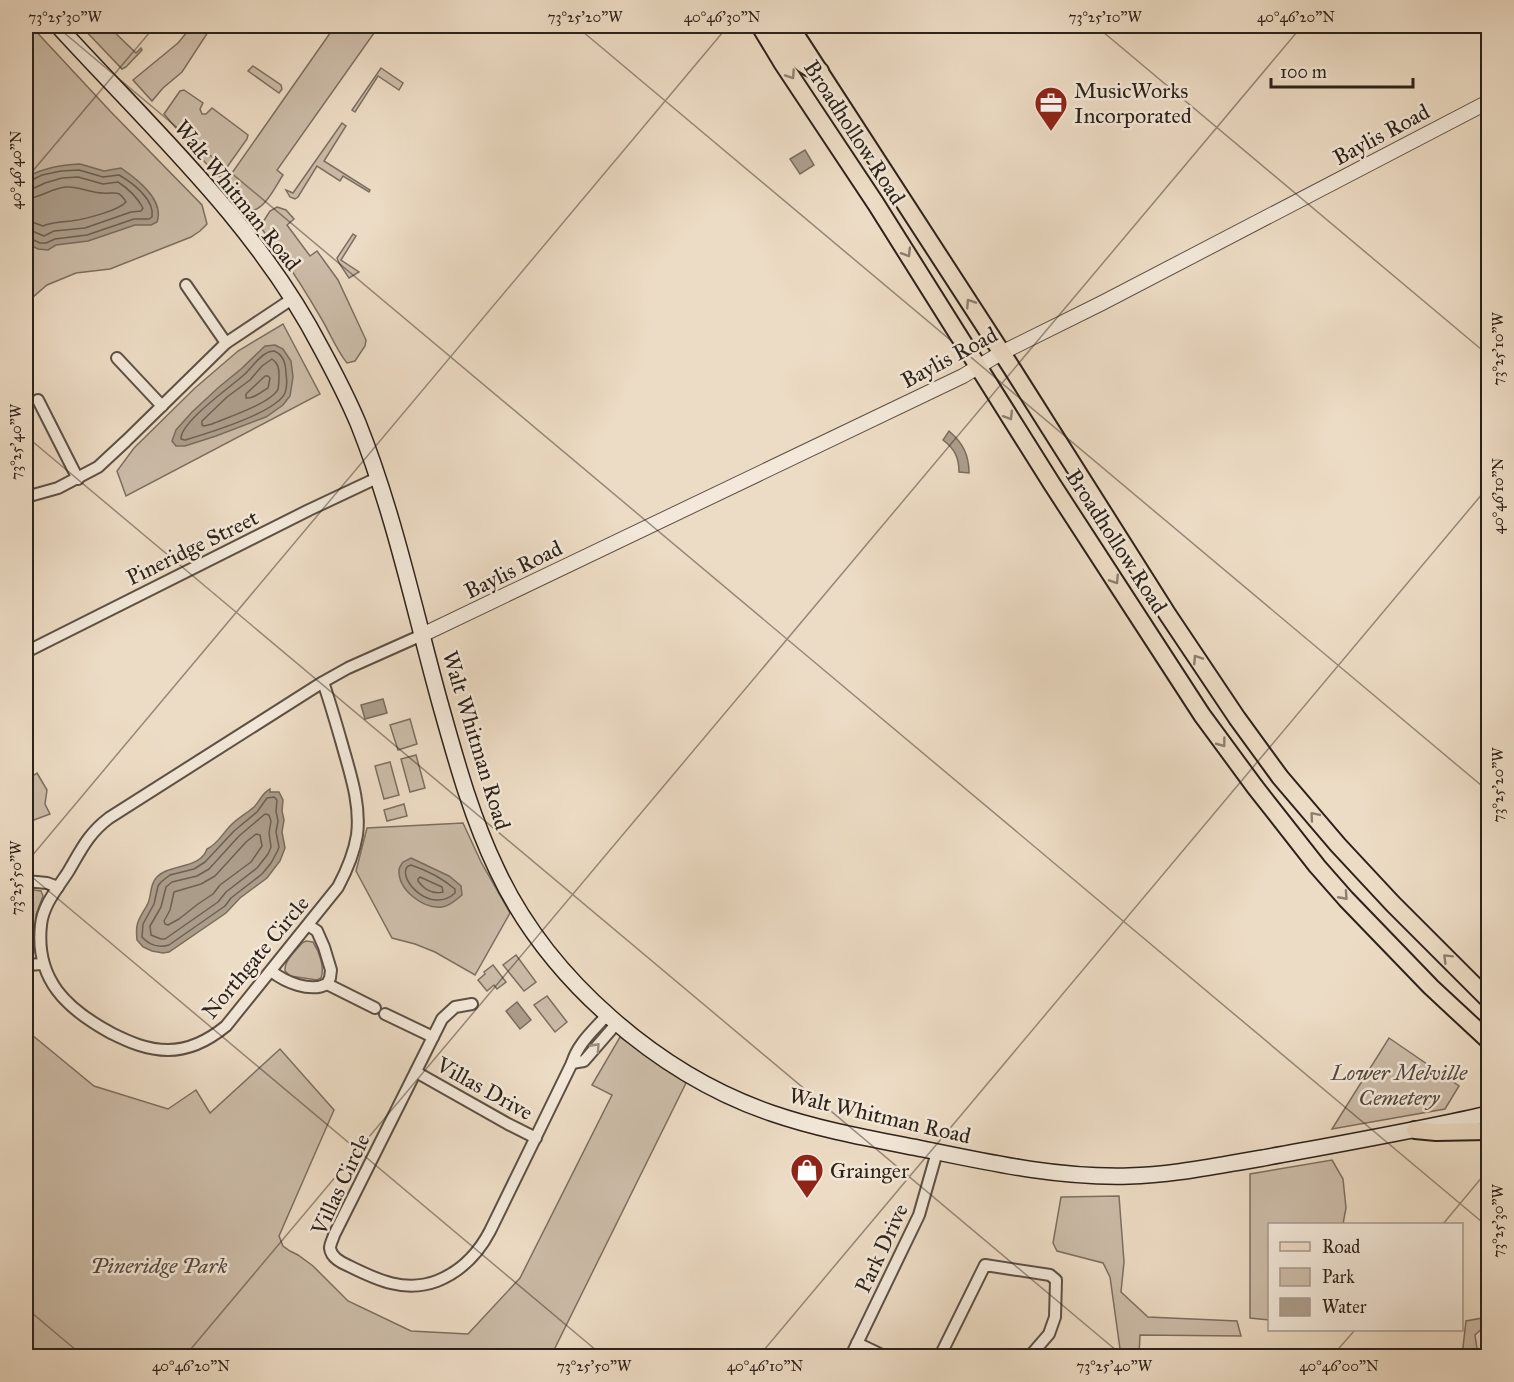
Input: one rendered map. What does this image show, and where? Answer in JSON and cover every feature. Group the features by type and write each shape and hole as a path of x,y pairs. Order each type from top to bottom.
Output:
{"main road":[{"name":"Walt Whitman Road","path":"58,26 156,129 232,217 272,268 320,344 350,406 377,478 398,544 455,758 473,816 498,873 542,944 570,977 612,1019 687,1073 743,1102 808,1125 1047,1173 1086,1176 1157,1175 1415,1130 1488,1114"},
{"name":"Broadhollow Road","path":"760,26 1202,715 1255,787 1346,899 1431,987 1488,1040"},
{"path":"775,26 801,63 820,71"},
{"name":"Broadhollow Road","path":"790,26 1168,615 1237,718 1280,777 1338,845 1488,999"},
{"path":"1415,1130 1488,1131"}],"street":[{"name":"Baylis Road","path":"422,635 919,398 1001,353 1102,303 1488,102"},
{"path":"186,285 226,343"},
{"path":"26,497 58,488 98,466 226,343 292,299"},
{"path":"117,358 162,406"},
{"path":"38,400 78,479"},
{"name":"Pineridge Street","path":"26,652 377,478"},
{"name":"Northgate Circle","path":"323,681 355,793 357,810 357,834 352,854 338,887 226,1026 202,1043 186,1048 151,1049 131,1043 95,1024 63,998 53,985 44,964 41,923 48,903 96,828 323,681 422,635"},
{"path":"26,881 47,883 58,887"},
{"path":"271,971 282,979 303,986 317,988 327,984 331,970 324,947 317,932 308,925"},
{"path":"26,965 44,964"},
{"path":"327,984 375,1008"},
{"name":"Villas Circle","path":"472,1004 455,1007 442,1019 334,1235 330,1247 332,1255 339,1262 372,1278 402,1285 420,1285 436,1281 463,1266 482,1245 580,1044 612,1019"},
{"path":"385,1014 433,1037"},
{"name":"Villas Drive","path":"416,1072 536,1138"},
{"name":"Park Drive","path":"856,1352 919,1215 937,1152"},
{"path":"940,1356 985,1265 1050,1275 1056,1280 1055,1317 1049,1334 1030,1356"},
{"path":"856,1352 884,1356"}],"green space":[{"path":"26,26 31,26 202,205 207,224 191,237 110,269 76,273 47,285 26,303"},
{"path":"81,26 108,26 136,53 141,48 142,50 122,69"},
{"path":"192,26 212,26 182,72 152,101 133,80 178,43"},
{"path":"335,26 379,26 277,170 283,175 268,198 259,207 248,211 225,183"},
{"path":"253,66 281,85 282,89 279,93 248,71"},
{"path":"381,68 403,83 399,90 378,76 355,112 352,110"},
{"path":"184,90 203,103 200,109 202,114 206,114 212,108 248,135 220,177 164,114 180,91"},
{"path":"342,123 346,126 324,161 370,190 369,192 343,176 340,181 317,166 298,197 295,199 290,197 286,190 293,193"},
{"path":"277,207 286,210 294,219 287,225 310,256 317,251 338,280 366,340 365,346 355,361 347,363 343,358 300,283 261,228 270,211"},
{"path":"353,234 356,236 341,260 359,272 349,278 337,258"},
{"path":"283,324 320,394 126,496 117,471 134,448 195,388 238,351"},
{"path":"410,719 417,744 398,750 390,725"},
{"path":"416,755 425,788 410,792 401,759"},
{"path":"390,762 399,795 384,799 375,766"},
{"path":"37,773 47,790 45,804 50,814 26,823 26,781"},
{"path":"404,804 407,816 387,821 384,810"},
{"path":"463,823 481,862 510,913 475,975 435,952 392,938 356,871 367,828"},
{"path":"26,889 41,891 43,896 36,915 34,953 28,958 26,958 26,936 31,901 26,900"},
{"path":"306,941 313,942 321,960 322,974 317,980 290,976 285,971 288,959"},
{"path":"516,955 536,982 524,991 503,965"},
{"path":"493,965 506,982 497,989 494,985 487,991 478,980"},
{"path":"547,996 567,1022 555,1032 534,1005"},
{"name":"Pineridge Park","path":"26,1030 94,1086 168,1109 196,1090 210,1113 280,1049 334,1110 279,1236 283,1246 313,1266 348,1301 411,1331 468,1334 520,1278 612,1095 592,1085 620,1037 686,1083 551,1356 26,1356"},
{"name":"Lower Melville Cemetery","path":"1389,1038 1459,1086 1445,1109 1332,1129"},
{"path":"1332,1160 1343,1179 1346,1208 1343,1223 1268,1223 1268,1320 1250,1318 1250,1174"},
{"path":"1119,1196 1124,1262 1121,1292 1148,1317 1237,1321 1241,1336 1140,1335 1139,1356 1117,1356 1120,1349 1110,1277 1103,1263 1057,1251 1053,1243 1061,1197"},
{"path":"1488,1317 1488,1323 1475,1335 1478,1356 1462,1356 1466,1321"}],"water":[{"path":"805,150 814,165 800,174 790,159"},
{"path":"80,164 104,171 121,168 142,184 153,198 157,206 157,222 151,225 135,225 88,241 56,245 48,250 38,249 26,243 26,177 52,168"},
{"path":"275,345 283,349 291,361 293,377 290,396 283,405 266,417 185,446 176,446 172,441 176,430 192,412 265,346"},
{"path":"949,431 964,450 969,473 959,472 956,454 943,440"},
{"path":"383,699 387,713 365,719 361,705"},
{"path":"270,789 270,792 279,792 283,800 282,832 285,848 280,861 267,878 240,898 226,913 169,952 152,951 143,947 137,940 137,925 149,902 152,884 156,878 168,870 198,860"},
{"path":"411,858 449,876 461,886 462,895 442,907 427,905 413,897 403,885 399,870 403,862"},
{"path":"517,1002 531,1020 520,1029 506,1011"}],"place":[{"name":"MusicWorks Incorporated","path":"1051,132"},
{"name":"Grainger","path":"807,1199"}]}
